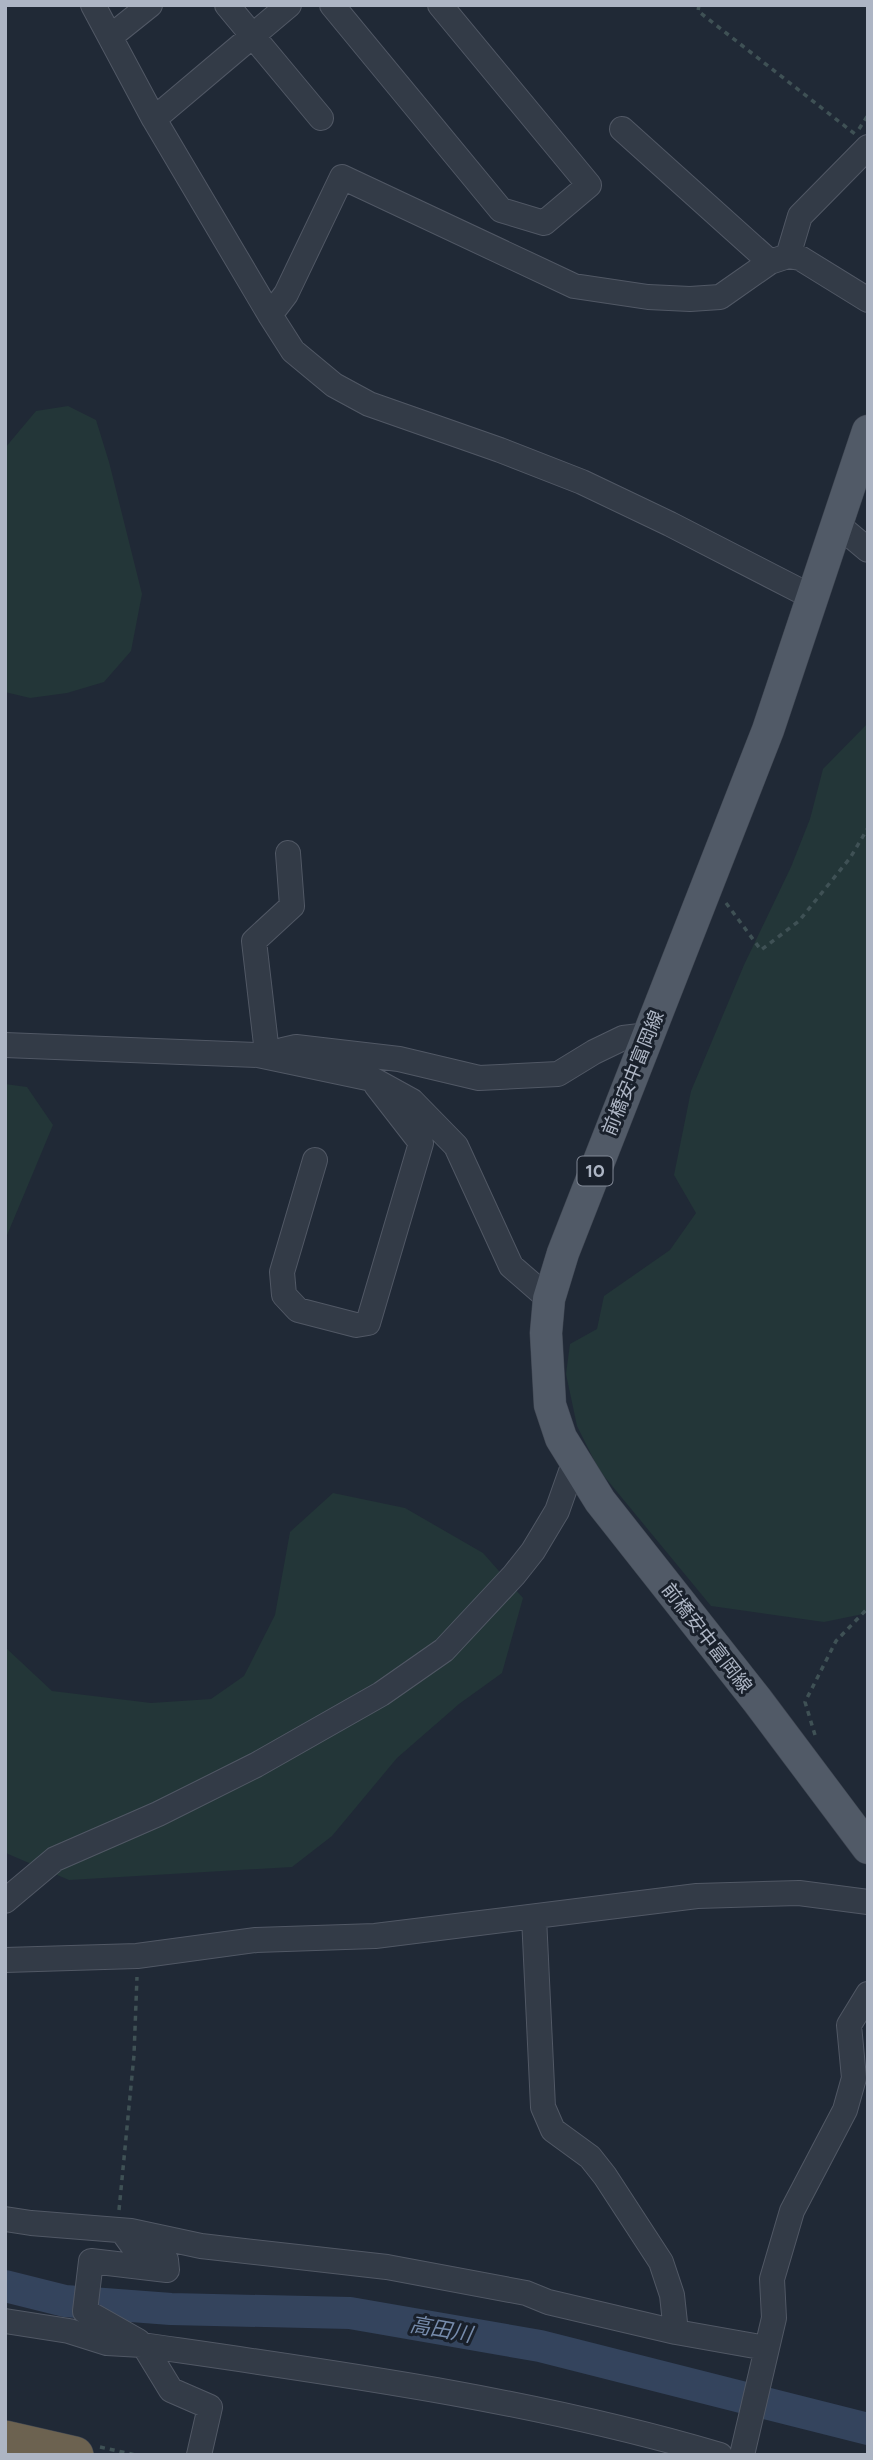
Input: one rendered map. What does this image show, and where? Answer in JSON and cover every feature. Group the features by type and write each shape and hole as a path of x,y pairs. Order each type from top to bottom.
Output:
{"highway":[{"path":"5,2439 75,2455"}],"main road":[{"name":"前橋安中富岡線","path":"868,431 768,730 563,1253 549,1299 546,1355 550,1405 561,1438 574,1462 600,1501 757,1700 868,1848"}],"street":[{"path":"93,5 154,119 270,315 293,351 334,385 369,404 582,482 814,598"},
{"path":"110,37 150,5"},
{"path":"228,5 321,118"},
{"path":"154,119 289,5"},
{"path":"332,5 501,210 544,223 589,185 440,5"},
{"path":"622,129 779,259"},
{"path":"779,259 800,216 862,140"},
{"path":"270,315 286,294 342,177 575,286 676,299 720,297 779,259 800,258 868,300"},
{"path":"837,524 868,550"},
{"path":"263,1054 254,941 292,906 288,853"},
{"path":"263,1054 296,1047 309,1048 399,1059 479,1078 558,1074 623,1038 648,1035"},
{"path":"5,1045 263,1054 372,1079 412,1101 456,1146 510,1266 549,1299"},
{"path":"315,1160 282,1272 284,1295 298,1310 356,1325 368,1323 421,1143 372,1079"},
{"path":"5,1900 55,1858 158,1814 256,1765 381,1694 444,1650 533,1551 557,1511 574,1462"},
{"path":"5,1960 137,1955 256,1940 375,1936 697,1896 799,1894 868,1902"},
{"path":"534,1917 543,2106 553,2130 590,2157 605,2176 661,2262 672,2295 676,2332"},
{"path":"5,1940 34,1959"},
{"path":"742,2455 774,2318 772,2279 792,2211 845,2110 854,2078 849,2025 868,1994"},
{"path":"5,2219 119,2230 201,2246 387,2267 526,2293 548,2302 676,2332 766,2348"},
{"path":"119,2230 133,2246 166,2260 167,2270 92,2261 86,2311 142,2345 171,2390 210,2407 199,2455"},
{"path":"5,2321 69,2331 107,2343 142,2345 391,2381 524,2406 720,2455"}],"path":[{"path":"699,5 698,11 862,140 868,115"},
{"path":"709,881 761,950 799,921 850,858 868,828"},
{"path":"819,1746 805,1702 836,1641 868,1608"},
{"path":"119,2230 134,2054 137,1955"}],"shaded area":[{"path":"68,406 96,420 142,594 131,651 104,682 67,693 30,698 5,692 5,448 36,411"},
{"path":"868,723 868,1613 824,1622 711,1606 599,1470 577,1426 566,1374 570,1344 597,1329 604,1296 670,1250 696,1213 674,1175 691,1091 744,965 791,867 810,819 823,769"},
{"path":"5,1084 27,1087 53,1125 5,1240"},
{"path":"333,1493 405,1508 483,1553 523,1598 502,1673 459,1704 397,1758 332,1836 292,1867 69,1880 8,1854 5,1851 5,1647 52,1691 151,1703 211,1699 244,1676 275,1615 290,1532"}],"waterway":[{"name":"高田川","path":"5,2286 65,2301 171,2309 350,2313 540,2346 868,2429"}]}
